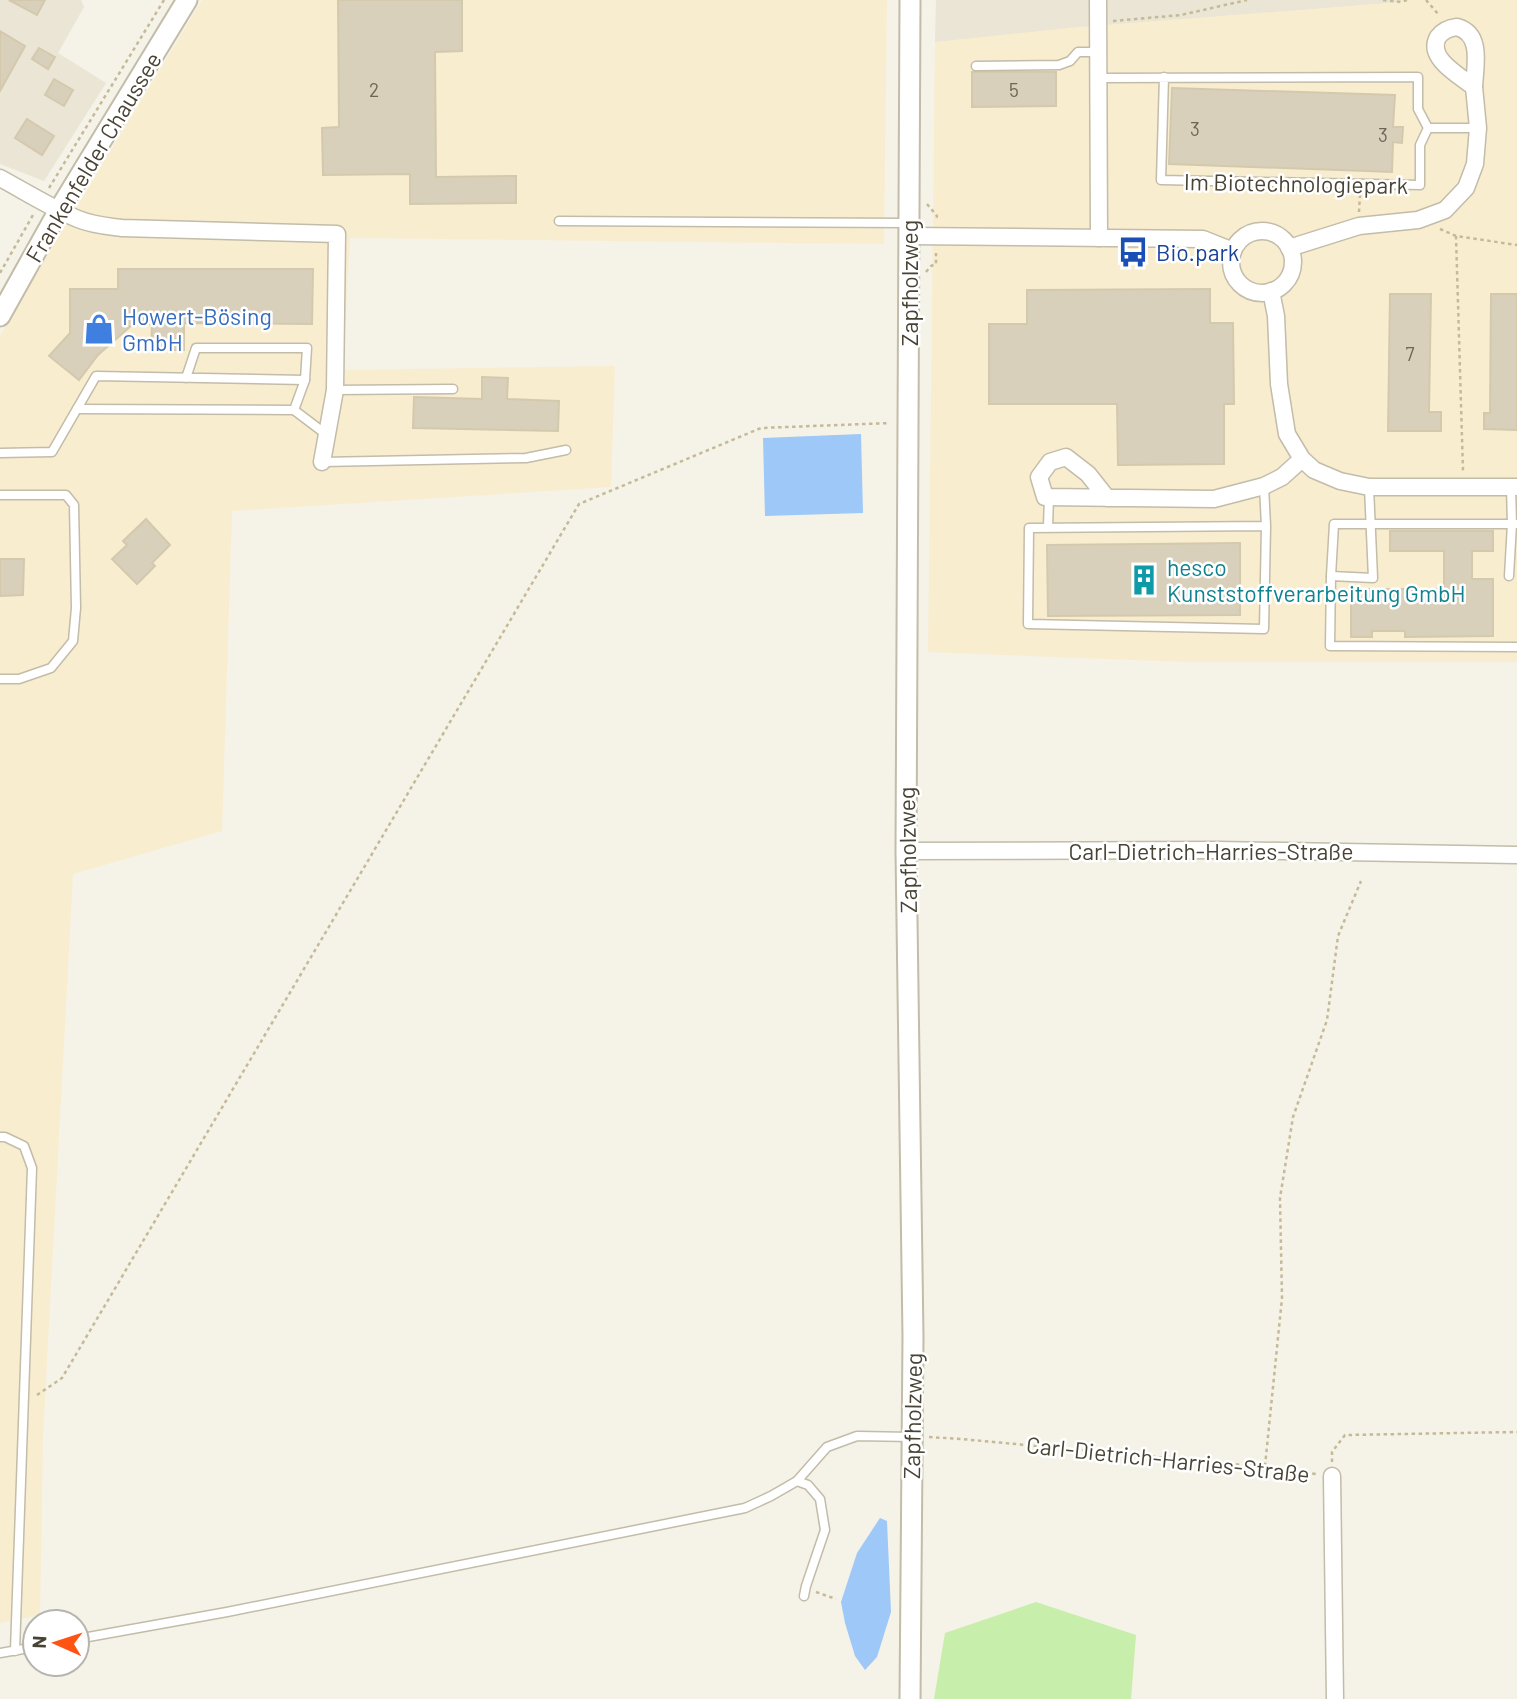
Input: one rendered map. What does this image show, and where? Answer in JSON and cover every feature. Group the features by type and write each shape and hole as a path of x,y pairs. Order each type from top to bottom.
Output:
{"street":[{"name":"Frankenfelder Chaussee","path":"0,316 59,210 187,0"},
{"name":"Zapfholzweg","path":"910,0 906,851 912,1283 910,1699"},
{"path":"1098,0 1099,238"},
{"path":"1451,28 1440,35 1436,53 1444,64 1474,88"},
{"name":"Im Biotechnologiepark","path":"1289,248 1359,226 1418,220 1445,210 1466,188 1475,164 1478,128 1474,88 1475,45 1470,33 1464,29 1451,28"},
{"path":"0,178 59,210 88,222 121,228 337,234 335,390 322,462"},
{"path":"909,230 1099,238 1203,239 1233,251"},
{"path":"1265,231 1275,234 1289,248 1292,256 1290,274 1279,288 1261,293 1252,291 1243,286 1232,270 1233,251 1246,235 1265,231"},
{"path":"1271,291 1276,316 1279,384 1287,434 1302,459 1314,470 1340,481 1369,487 1514,487"},
{"path":"1107,498 1088,474 1066,457 1050,462 1039,477 1047,497 1107,498 1214,499 1264,486 1282,477 1302,459"},
{"name":"Carl-Dietrich-Harries-Straße","path":"906,851 1244,850 1517,855"},
{"path":"1332,1476 1335,1699"}],"lane":[{"path":"976,66 1059,65 1070,61 1078,52 1098,52"},
{"name":"Im Biotechnologiepark","path":"1164,77 1161,180 1420,185 1420,145 1428,128"},
{"path":"1099,78 1418,77 1418,109 1428,128 1478,128"},
{"path":"559,221 909,230"},
{"path":"186,378 196,348 307,348 305,380 293,410"},
{"path":"0,453 52,452 96,376 305,380"},
{"path":"335,390 453,389"},
{"path":"77,409 293,410 327,435"},
{"path":"322,462 526,458 566,450"},
{"path":"1264,486 1266,526 1264,629 1028,624 1029,528 1266,526"},
{"path":"1331,576 1373,578 1369,487"},
{"path":"1509,576 1515,524 1514,487"},
{"path":"0,495 66,495 74,505 76,608 73,641 51,668 19,680 0,679"},
{"path":"1047,497 1048,527"},
{"path":"1515,524 1334,524 1330,646 1517,647"},
{"path":"0,1137 24,1146 32,1168 15,1651"},
{"path":"91,1636 745,1508 797,1481 827,1447 857,1436 912,1437"},
{"path":"797,1481 808,1485 820,1499 825,1530 804,1596"},
{"path":"0,1653 21,1650"}],"path":[{"path":"0,273 41,200 164,0"},
{"path":"1098,23 1181,15 1247,0"},
{"path":"1384,0 1407,0"},
{"path":"1426,0 1451,28"},
{"path":"1359,226 1360,184"},
{"path":"1418,220 1456,236 1517,245"},
{"path":"1456,236 1463,487"},
{"path":"23,1405 62,1378 579,504 761,428 907,422"},
{"path":"1265,1467 1282,1298 1280,1198 1293,1117 1327,1020 1338,936 1361,881"},
{"name":"Carl-Dietrich-Harries-Straße","path":"912,1437 961,1439 1265,1467 1332,1476 1332,1452 1345,1435 1517,1432"},
{"path":"806,1586 836,1599"}],"shaded area":[{"path":"0,0 81,0 84,7 58,53 106,83 44,181 0,164"},
{"path":"202,0 887,0 884,244 350,238 343,370 615,366 611,487 232,511 222,831 73,874 43,1436 40,1608 21,1608 21,1619 0,1623 0,336"},
{"path":"936,0 1402,0 935,42"},
{"path":"1402,0 1517,0 1517,662 1185,662 928,652 935,42 1078,27"}],"green space":[{"path":"1036,1602 1136,1635 1131,1699 934,1699 945,1633"}],"water":[{"path":"861,434 863,513 765,516 763,438"},
{"path":"880,1518 887,1521 891,1612 877,1657 865,1670 855,1656 841,1602 857,1553"}],"building":[{"path":"9,0 45,0 37,15"},
{"path":"338,0 462,0 462,51 435,52 436,177 516,176 516,203 410,204 410,174 323,175 322,128 339,127"},
{"path":"0,31 25,46 0,91"},
{"path":"39,48 55,57 48,69 32,59"},
{"path":"972,72 1056,72 1056,106 972,107"},
{"path":"54,79 73,90 64,106 45,95"},
{"path":"1172,88 1395,95 1393,127 1403,127 1402,143 1393,142 1392,172 1169,164"},
{"path":"27,119 54,136 42,155 15,138"},
{"name":"Howert-Bösing GmbH","path":"118,269 313,269 312,324 184,323 184,350 151,350 152,324 132,325 98,355 79,380 49,356 70,333 70,289 118,289"},
{"path":"1210,289 1210,323 1233,323 1234,404 1224,404 1224,464 1118,465 1117,404 989,404 989,324 1027,324 1027,290"},
{"path":"1390,294 1431,294 1429,412 1441,412 1441,431 1388,431"},
{"path":"1491,294 1517,294 1517,430 1484,429 1484,413 1490,413"},
{"path":"482,377 508,378 507,399 559,401 558,431 413,428 414,397 482,399"},
{"path":"146,519 170,545 152,563 155,566 137,584 112,559 127,545 123,541"},
{"path":"1390,531 1493,531 1493,551 1472,551 1472,579 1493,579 1493,636 1405,637 1405,631 1372,631 1372,637 1351,637 1351,589 1444,589 1444,551 1390,551"},
{"name":"hesco Kunststoffverarbeitung GmbH","path":"1240,543 1240,615 1048,616 1047,545"},
{"path":"0,559 24,559 23,595 0,596"}],"place":[{"name":"Bio.park","path":"1133,252"},
{"name":"Howert-Bösing GmbH","path":"99,329"},
{"name":"hesco Kunststoffverarbeitung GmbH","path":"1144,580"}]}
